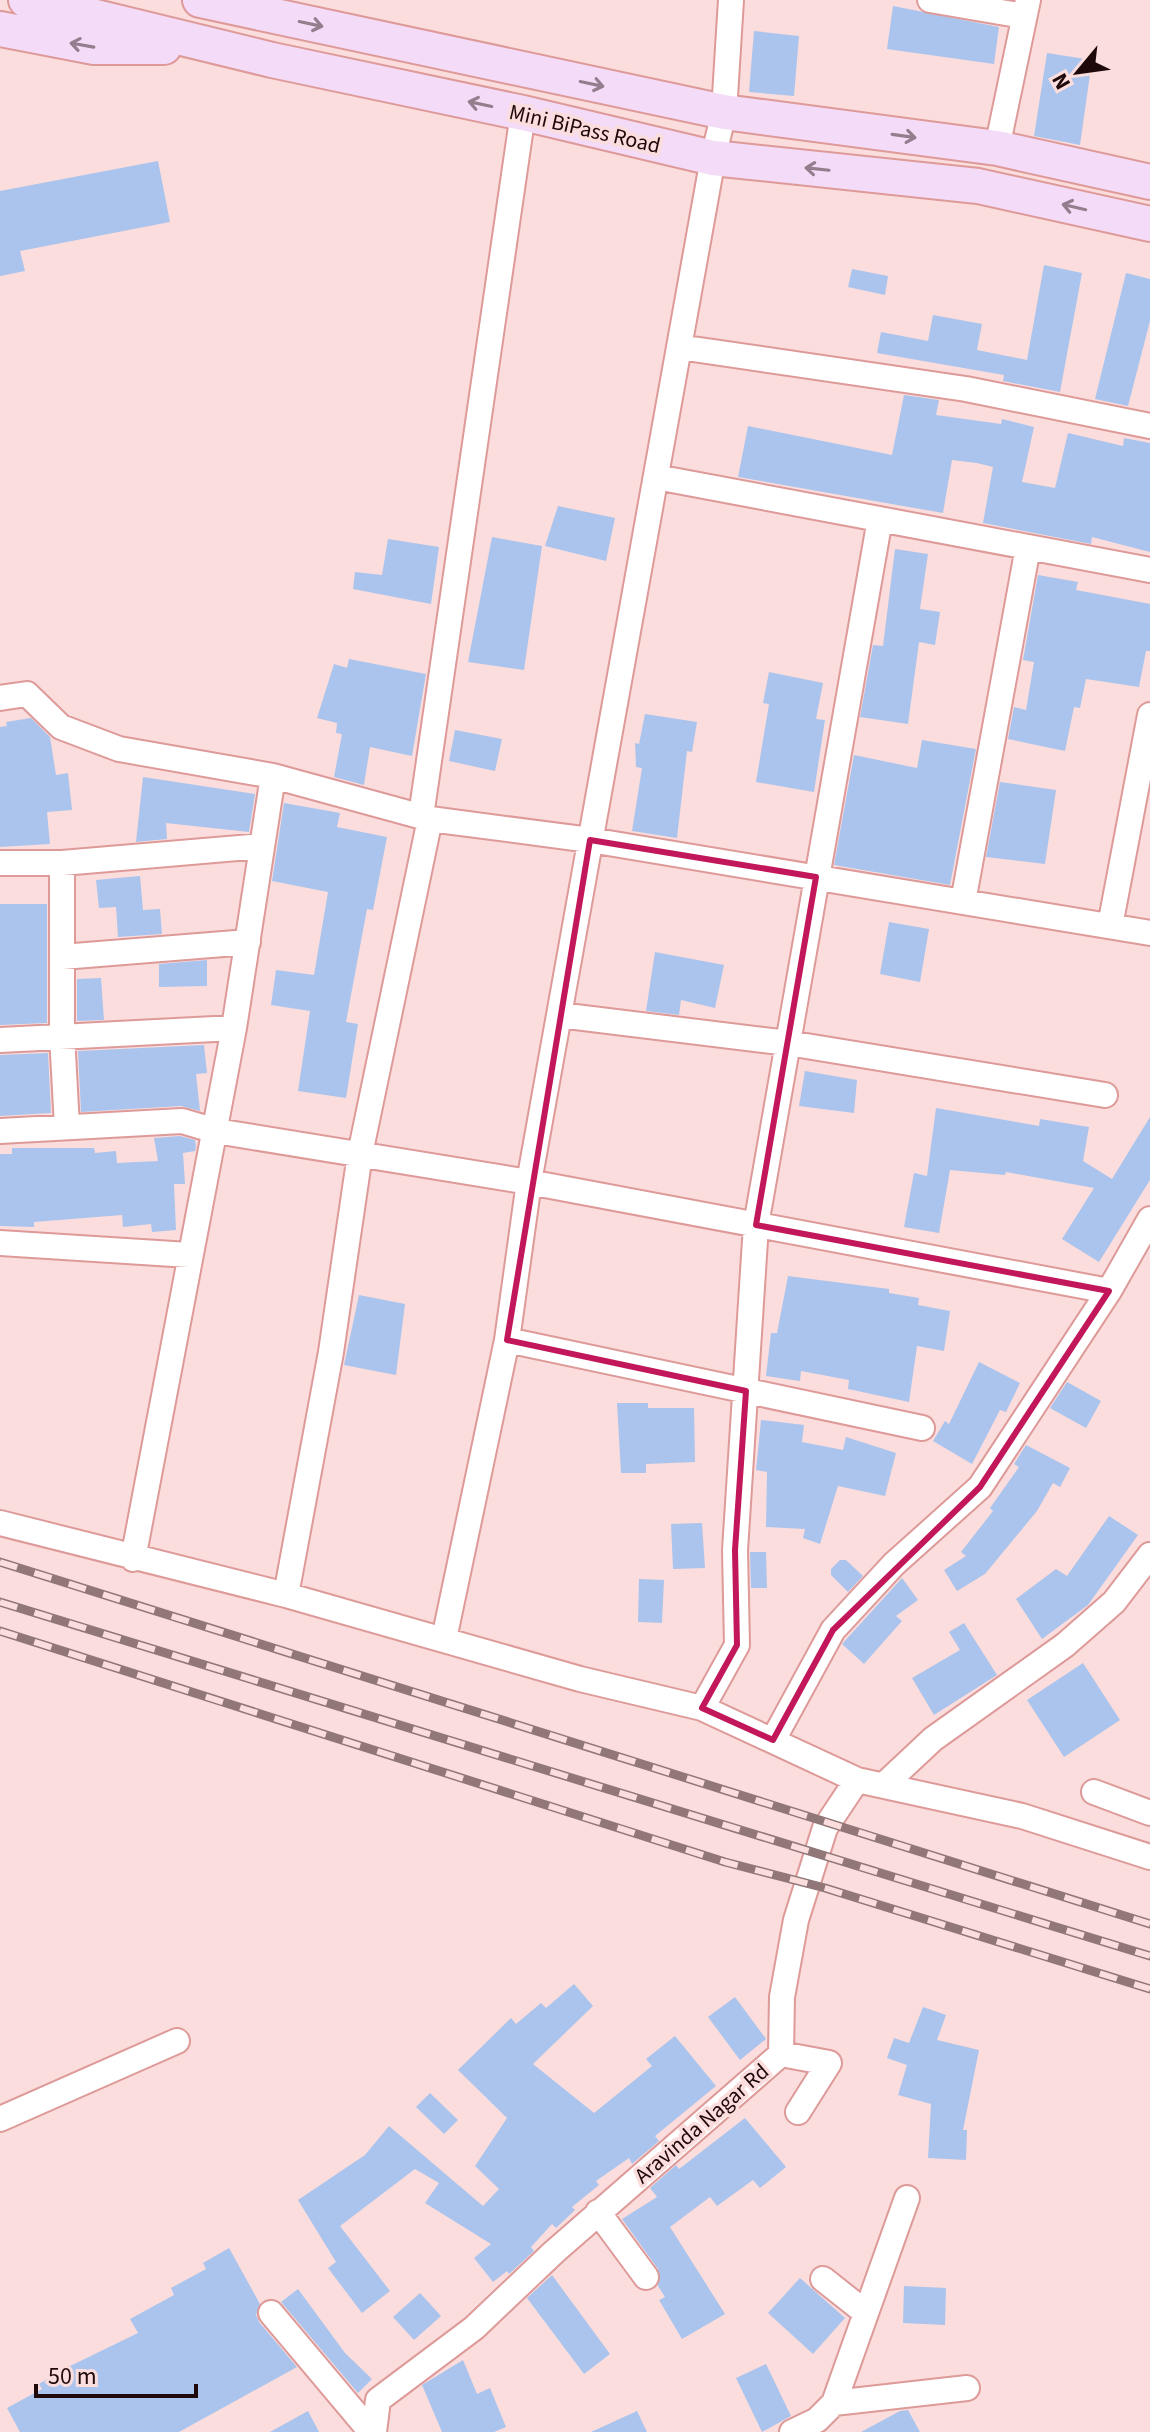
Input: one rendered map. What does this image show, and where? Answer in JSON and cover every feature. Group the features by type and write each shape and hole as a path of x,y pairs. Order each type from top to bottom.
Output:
{"main road":[{"name":"Mini BiPass Road","path":"26,0 216,47 523,113 713,158 978,186 1150,224"},
{"path":"200,0 724,112 997,148 1150,182"},
{"path":"0,29 94,47 216,47"}],"street":[{"path":"444,1639 507,1340 529,1182 713,158 724,112 731,0"},
{"path":"930,0 1026,8 997,148"},
{"path":"286,1595 331,1352 360,1154 426,817 523,113"},
{"path":"679,347 966,389 1150,426"},
{"path":"656,477 1150,570"},
{"path":"702,1708 737,1645 735,1550 756,1225 880,519"},
{"path":"963,902 1028,547"},
{"path":"0,698 27,694 61,727 119,749 273,776 426,817 590,840 1150,933"},
{"path":"1110,926 1150,715"},
{"path":"133,1559 189,1255 216,1131 273,776"},
{"path":"0,863 62,863 262,846"},
{"path":"62,863 62,1035 67,1127"},
{"path":"62,957 248,942"},
{"path":"559,1015 788,1043 1105,1095"},
{"path":"0,1040 234,1028"},
{"path":"0,1131 182,1121 216,1131 529,1182 1109,1291"},
{"path":"773,1740 833,1630 894,1564 980,1487 1109,1291 1150,1219"},
{"path":"0,1243 189,1255"},
{"path":"507,1340 922,1428"},
{"path":"0,1523 133,1559 286,1595 580,1679 702,1708 857,1780 1022,1816 1150,1857"},
{"path":"884,1785 933,1739 1065,1645 1114,1602 1150,1555"},
{"name":"Aravinda Nagar Rd","path":"373,2432 378,2400 474,2328 598,2212 781,2054 782,1997 796,1920 825,1828 857,1780"},
{"path":"1094,1792 1150,1813"},
{"path":"0,2119 177,2041"},
{"path":"781,2054 829,2063 798,2112"},
{"path":"792,2432 817,2420 834,2403 907,2198"},
{"path":"598,2212 646,2277"},
{"path":"823,2279 866,2313"},
{"path":"271,2313 373,2432"},
{"path":"834,2403 967,2388"}],"highlighted area":[{"path":"590,840 816,877 756,1225 1109,1291 980,1487 833,1630 773,1740 702,1708 737,1645 735,1550 746,1391 507,1340"}],"building":[{"path":"893,6 999,27 994,64 887,49"},
{"path":"754,31 799,36 794,96 749,92"},
{"path":"1047,53 1092,60 1080,145 1034,136"},
{"path":"158,161 170,222 20,251 25,271 0,276 0,191"},
{"path":"1044,265 1082,273 1060,392 1003,381 1004,375 877,353 881,332 928,341 933,315 982,324 977,350 1027,360"},
{"path":"852,269 888,276 885,295 848,287"},
{"path":"1126,273 1150,279 1150,321 1128,406 1095,399"},
{"path":"904,395 939,400 936,415 1001,424 1002,419 1034,427 1022,482 1055,488 1068,433 1123,446 1124,438 1150,443 1150,552 1092,537 1091,544 983,523 993,467 977,463 952,460 943,513 738,477 748,426 892,455"},
{"path":"558,506 615,518 606,561 545,546"},
{"path":"492,537 542,546 524,670 468,662"},
{"path":"388,539 439,547 431,604 353,589 355,572 382,575"},
{"path":"895,549 928,554 920,609 940,612 935,645 919,642 908,724 860,717 873,645 883,646"},
{"path":"1038,575 1078,582 1076,590 1150,604 1150,651 1146,651 1139,687 1086,679 1080,708 1074,707 1065,751 1008,739 1014,707 1026,710 1034,662 1023,660"},
{"path":"349,659 426,674 412,756 370,747 364,785 334,777 342,734 336,733 337,723 317,718 334,664 347,668"},
{"path":"769,672 823,683 816,719 825,720 814,792 756,782 769,704 763,703"},
{"path":"645,714 697,722 692,752 687,751 677,838 632,831 642,768 636,767 635,743 639,744"},
{"path":"31,718 50,737 56,775 68,773 72,810 47,812 50,844 0,847 0,727 7,726 6,722"},
{"path":"455,730 502,739 495,771 449,761"},
{"path":"922,740 976,749 950,885 834,865 854,755 917,768"},
{"path":"143,777 255,794 249,832 166,823 167,839 136,842"},
{"path":"1000,782 1056,790 1045,864 986,857"},
{"path":"284,803 340,813 337,827 387,837 373,910 367,909 346,1022 358,1024 346,1098 298,1091 310,1011 271,1005 276,970 314,975 328,892 272,881"},
{"path":"140,876 143,910 160,909 162,934 118,937 116,907 99,908 96,880"},
{"path":"0,904 47,904 47,1023 0,1025"},
{"path":"889,922 929,929 920,982 880,974"},
{"path":"655,952 724,965 715,1008 681,1000 679,1015 646,1011"},
{"path":"207,960 207,986 159,987 159,964"},
{"path":"101,978 104,1020 77,1021 77,979"},
{"path":"204,1045 207,1073 196,1074 200,1111 181,1106 81,1112 78,1051"},
{"path":"48,1053 51,1113 0,1116 0,1055"},
{"path":"805,1071 857,1080 854,1113 799,1106"},
{"path":"936,1108 1039,1126 1040,1119 1089,1127 1083,1161 1112,1179 1150,1117 1150,1180 1099,1262 1062,1239 1094,1188 1006,1172 1005,1175 950,1170 939,1233 904,1227 914,1173 927,1176"},
{"path":"180,1136 195,1140 196,1147 195,1151 183,1153 185,1184 174,1184 176,1230 152,1232 151,1224 123,1227 122,1215 34,1222 34,1227 0,1226 0,1154 12,1154 12,1148 94,1148 95,1153 116,1151 117,1163 158,1161 154,1138"},
{"path":"788,1276 889,1289 889,1293 919,1298 918,1305 950,1311 944,1351 917,1346 909,1402 848,1389 849,1380 801,1371 800,1381 766,1376 771,1333 777,1333"},
{"path":"359,1295 405,1304 396,1375 344,1365"},
{"path":"979,1362 1020,1383 1006,1412 1000,1410 972,1464 933,1441 945,1421 949,1424"},
{"path":"1067,1382 1101,1401 1086,1428 1050,1408"},
{"path":"617,1403 648,1403 648,1408 694,1408 695,1462 646,1464 646,1473 621,1473"},
{"path":"761,1420 804,1425 802,1442 843,1450 846,1437 896,1453 885,1496 838,1486 820,1544 803,1538 805,1529 766,1527 767,1472 756,1470"},
{"path":"1026,1445 1070,1468 1060,1487 1053,1483 1037,1511 985,1574 957,1591 944,1570 966,1556 961,1552 993,1511 990,1508 1019,1467 1014,1464"},
{"path":"1109,1516 1138,1535 1088,1605 1042,1639 1016,1599 1056,1569 1067,1576"},
{"path":"702,1523 705,1568 673,1569 671,1524"},
{"path":"750,1552 766,1552 767,1588 751,1588"},
{"path":"840,1560 846,1560 863,1576 848,1592 831,1575 831,1569"},
{"path":"902,1578 918,1600 896,1616 902,1621 864,1664 842,1644"},
{"path":"639,1579 664,1580 662,1623 638,1622"},
{"path":"964,1623 997,1675 934,1715 912,1678 960,1650 949,1632"},
{"path":"1083,1663 1120,1720 1064,1757 1027,1700"},
{"path":"574,1984 593,2006 533,2064 594,2113 652,2066 646,2059 675,2036 716,2086 655,2136 659,2141 632,2164 629,2158 596,2181 599,2185 572,2207 575,2210 556,2228 552,2224 531,2247 534,2251 509,2274 507,2271 493,2282 474,2258 491,2244 425,2203 439,2183 415,2169 340,2226 390,2291 362,2313 328,2268 336,2262 298,2200 365,2155 389,2126 483,2206 499,2189 475,2166 507,2118 458,2070 511,2018 516,2024 541,2003 546,2008"},
{"path":"735,1997 766,2039 740,2060 708,2017"},
{"path":"923,2007 946,2015 937,2040 979,2050 963,2130 967,2130 966,2160 928,2158 931,2104 898,2095 907,2065 887,2058 894,2038 909,2043"},
{"path":"430,2093 458,2120 444,2134 416,2107"},
{"path":"745,2118 786,2167 760,2188 753,2180 717,2206 710,2197 670,2227 725,2314 682,2339 659,2300 665,2297 658,2286 658,2269 622,2219 657,2197 650,2188 676,2165 679,2169"},
{"path":"229,2248 260,2304 256,2315 259,2322 297,2367 179,2432 20,2432 7,2408 42,2389 39,2384 64,2369 138,2333 130,2319 174,2295 171,2288 206,2269 203,2263"},
{"path":"552,2275 610,2354 584,2374 527,2298"},
{"path":"800,2278 845,2318 813,2354 768,2313"},
{"path":"904,2286 946,2288 945,2325 903,2323"},
{"path":"298,2289 345,2353 372,2379 358,2393 281,2302"},
{"path":"420,2293 441,2316 414,2340 393,2317"},
{"path":"463,2360 477,2394 490,2388 506,2427 494,2432 442,2432 422,2385"},
{"path":"766,2364 791,2416 762,2432 736,2378"},
{"path":"908,2410 920,2432 861,2432 900,2411"},
{"path":"308,2411 319,2432 270,2432"},
{"path":"637,2411 647,2432 591,2432"}],"railway":[{"path":"0,1562 1150,1924"},
{"path":"0,1602 1150,1956"},
{"path":"0,1631 725,1862 825,1888 1150,1989"}]}
